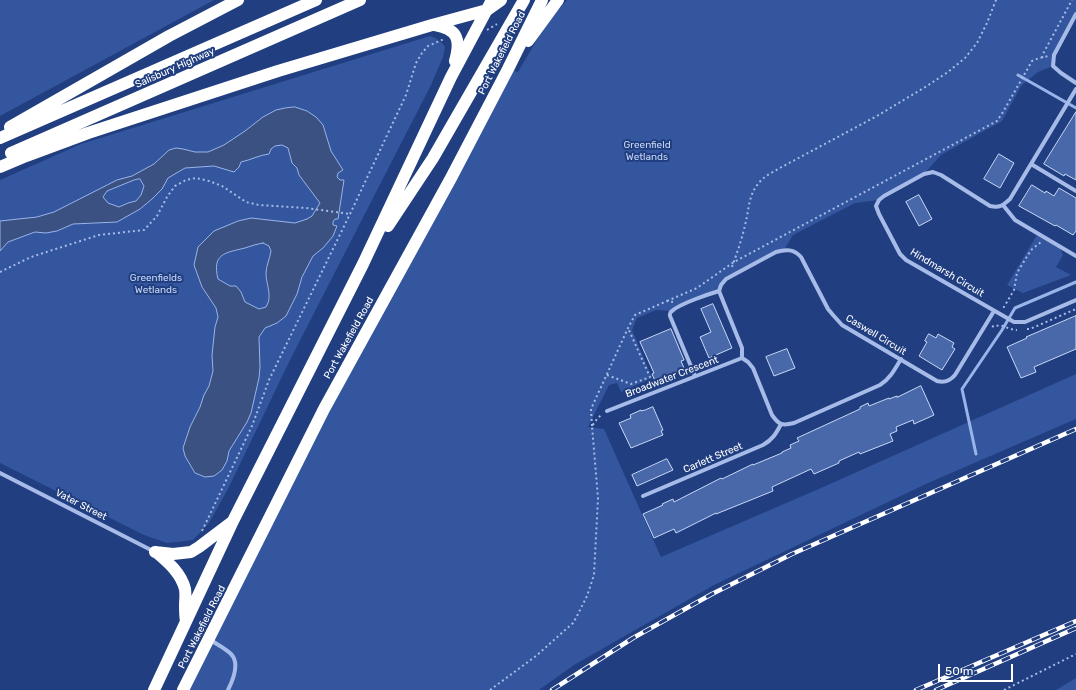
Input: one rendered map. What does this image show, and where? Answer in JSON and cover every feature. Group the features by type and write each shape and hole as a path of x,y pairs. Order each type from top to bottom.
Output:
{"highway":[{"path":"0,132 170,36 238,0"},
{"name":"Salisbury Highway","path":"0,138 316,0"},
{"name":"Salisbury Highway","path":"0,158 360,0"},
{"path":"0,167 95,130 278,71 435,25 501,0"},
{"path":"363,264 433,158 524,0"},
{"name":"Port Wakefield Road","path":"183,690 324,409 451,178 542,0"},
{"path":"508,69 558,0"},
{"name":"Port Wakefield Road","path":"154,690 233,521 363,264 451,77 490,5"},
{"path":"435,25 443,26 450,30 457,40 458,50 451,77"},
{"path":"155,552 181,554 191,552 233,521"},
{"path":"155,552 169,563 179,576 185,588 186,622"}],"street":[{"path":"1076,14 1054,55 1053,66 1076,83"},
{"path":"1076,89 1010,199 1004,205 1015,220 1076,256"},
{"path":"1031,164 1076,191"},
{"name":"Hindmarsh Circuit","path":"1004,205 997,207 990,206 941,175 933,172 924,174 884,196 879,200 876,206 900,254 906,260 1014,322 1025,322 1076,300"},
{"name":"Caswell Circuit","path":"719,292 721,285 729,278 776,252 792,250 801,257 828,309 837,320 848,329 942,382 952,379 955,375 994,311"},
{"path":"695,376 670,316 671,311 711,293 719,292 742,348 742,358 753,368 772,415 780,424 794,424 886,382 901,359"},
{"name":"Broadwater Crescent","path":"607,411 742,358"},
{"name":"Carlett Street","path":"643,496 769,442 774,437 780,424"},
{"name":"Vater Street","path":"0,473 155,552"},
{"path":"209,639 232,654 235,660 234,674 228,690"}],"path":[{"path":"729,278 745,224 748,204 758,184 778,169 877,116 928,86 948,72 966,58 976,43 987,23 996,0"},
{"path":"1042,58 1072,0"},
{"path":"202,544 201,533 252,426 269,380 406,95 416,63 428,46 444,39"},
{"path":"490,690 536,656 573,623 587,596 594,575 598,498 592,409 635,315 697,288 734,262 997,120 1032,61 1054,55"},
{"path":"0,272 31,257 99,235 144,230 157,216 167,197 175,186 186,180 196,178 222,186 246,202 259,205 306,208 350,214"},
{"path":"998,304 1004,307 1014,290 1017,273 1031,250 1042,242"},
{"path":"667,301 682,305"},
{"path":"992,326 994,328 999,325 1009,328"},
{"path":"607,375 631,384 650,377 628,328"},
{"path":"592,426 600,415 607,411"},
{"path":"1004,690 1076,654"}],"green space":[{"path":"0,0 214,0 0,116"},
{"name":"Greenfield Wetlands","path":"567,0 1076,0 1076,14 1058,46 1053,66 1038,72 1021,86 1002,121 941,155 924,174 879,200 855,203 793,235 784,250 726,279 719,291 671,311 656,310 637,318 632,330 652,378 621,392 617,383 609,385 588,427 604,429 661,557 821,488 1076,374 1076,419 928,483 714,585 574,665 539,690 183,690 508,69 518,72 551,18"},
{"name":"Greenfields Wetlands","path":"430,36 438,40 445,47 443,57 431,85 290,360 228,489 209,523 193,540 167,543 144,535 0,463 0,180 81,144"},
{"path":"1037,235 1060,248 1063,255 1056,267 1071,275 1023,293 1007,285"},
{"path":"1076,678 1076,690 1056,690"}],"shaded area":[{"path":"295,107 307,111 316,117 323,125 331,151 343,170 338,173 337,177 340,180 344,180 338,219 335,219 333,222 333,225 337,226 333,236 323,248 313,256 302,277 297,294 286,316 277,323 265,328 259,337 259,378 251,413 229,451 227,461 222,470 214,476 205,477 195,473 185,456 183,448 190,427 209,386 213,371 212,355 215,327 218,317 216,308 202,287 194,265 198,247 214,231 238,221 251,218 295,223 312,216 320,203 299,175 297,168 292,163 288,148 282,145 275,146 271,149 269,154 241,162 239,167 234,172 214,166 185,168 168,178 162,189 140,209 117,222 73,224 57,231 46,233 35,232 8,242 0,251 0,221 37,217 54,212 117,180 132,176 154,164 169,150 176,148 195,152 208,152 224,145 263,117 276,110","holes":["140,179 144,186 141,195 136,201 119,207 108,203 103,197 107,191","263,243 269,246 271,251 266,273 269,299 266,307 259,309 245,302 241,292 236,286 230,286 218,279 217,264 221,256 226,253"]}],"building":[{"path":"1076,112 1076,180 1065,174 1064,176 1044,164"},
{"path":"999,154 1014,163 1000,188 984,179"},
{"path":"1032,185 1045,193 1046,191 1054,196 1059,188 1076,198 1076,231 1073,235 1019,206"},
{"path":"919,195 932,219 919,226 906,202"},
{"path":"713,304 732,348 709,358 700,337 711,332 701,309"},
{"path":"1076,316 1076,349 1034,367 1036,372 1021,378 1007,347 1027,338 1026,337"},
{"path":"671,329 684,360 681,361 684,368 655,381 652,374 654,373 640,342"},
{"path":"929,334 936,338 938,334 954,343 952,347 955,349 942,370 919,356 927,342 925,341"},
{"path":"787,349 795,368 774,376 766,357"},
{"path":"921,386 934,415 914,424 913,420 896,427 897,431 890,434 893,441 860,454 859,452 814,474 811,469 772,487 773,491 716,513 676,533 674,529 654,538 643,514 673,499 674,502 721,478 722,479 753,464 782,453 791,448 790,445 799,441 797,438 860,409 860,407 868,403 869,406 889,398 897,397"},
{"path":"653,407 663,430 661,431 663,435 631,448 619,423 631,418 630,415"},
{"path":"667,459 673,470 637,486 632,475"}],"waterway":[{"path":"1018,75 1076,108"},
{"path":"976,454 962,389 1015,308 1076,282"}],"railway":[{"path":"552,690 633,638 712,594 792,554 1076,429"},
{"path":"916,690 1076,621"},
{"path":"936,690 1076,628"}]}
